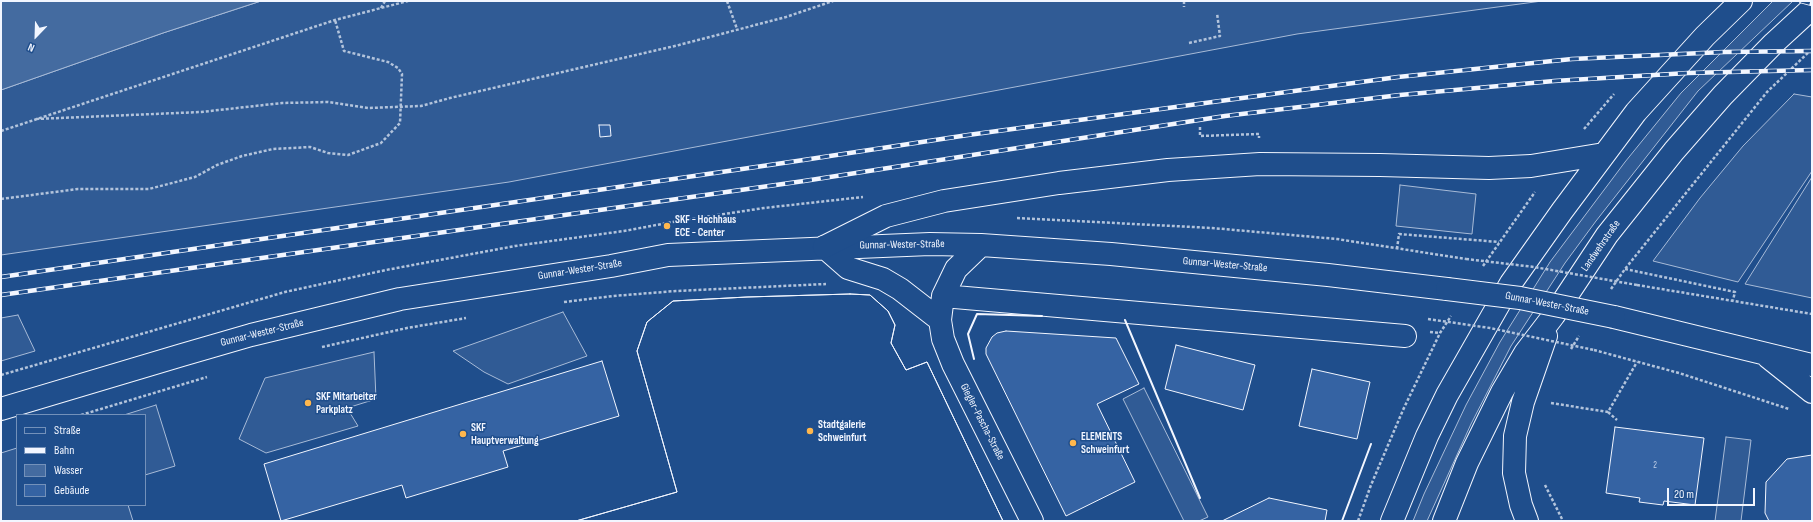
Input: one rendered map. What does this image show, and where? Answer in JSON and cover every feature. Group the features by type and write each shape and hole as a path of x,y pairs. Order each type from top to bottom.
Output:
{"street":[{"path":"1392,521 1427,436 1472,350 1511,283 1636,112 1704,36 1742,1"},
{"name":"Landwehrstraße","path":"1444,521 1467,463 1502,392 1525,353 1554,315 1607,235 1674,151 1723,95 1774,43 1812,8"},
{"path":"940,320 900,288 883,279 848,268 824,247 886,216 944,201 1059,183 1160,171 1260,164 1380,164 1489,168 1531,166 1604,154"},
{"name":"Gunnar-Wester-Straße","path":"1,409 202,349 400,299 611,266 668,255 824,247 930,244 981,245 1111,254 1328,274 1520,298 1614,317 1812,365"},
{"name":"Giegler-Pascha-Straße","path":"981,245 956,269 943,296 940,320 943,339 953,364 1032,521"},
{"path":"943,296 1405,336"},
{"path":"1527,521 1521,506 1514,473 1515,436 1523,402 1554,315"},
{"path":"1763,352 1812,392"}],"path":[{"path":"380,8 385,1"},
{"path":"1,131 335,20 408,1"},
{"path":"727,1 737,29"},
{"path":"36,119 201,112 282,103 328,102 368,108 401,108 421,106 496,87 679,45 786,17 834,1"},
{"path":"1184,1 1184,7"},
{"path":"1189,42 1220,36 1217,13"},
{"path":"1,199 78,189 150,189 195,177 217,165 242,156 273,149 310,147 328,153 348,155 381,143 400,123 402,74 398,68 388,62 344,51 335,20"},
{"path":"1608,294 1625,269 1767,92 1812,49"},
{"path":"1200,127 1200,136 1259,134 1260,145"},
{"path":"1013,218 1212,228 1337,239 1466,259 1541,268 1812,314"},
{"path":"1397,249 1399,234 1499,242"},
{"path":"1625,269 1735,292 1733,300"},
{"path":"560,303 660,292 830,284"},
{"path":"315,349 407,328 468,317"},
{"path":"1420,317 1497,329 1594,350 1638,362 1796,411"},
{"path":"1570,350 1583,332"},
{"path":"1608,412 1638,362"},
{"path":"84,414 211,376"},
{"path":"1545,402 1608,412 1617,420"},
{"path":"1543,480 1563,521"}],"shaded area":[{"path":"261,1 1542,1 1297,34 509,182 1,255 1,90 163,33"},
{"path":"1773,1 1793,1 1698,91 1565,263 1511,346 1471,424 1427,521 1413,521 1424,494 1466,405 1500,342 1550,262 1625,162 1681,93"},
{"path":"1794,94 1812,97 1812,171 1738,282 1653,261 1700,198 1743,146"},
{"path":"1812,177 1812,298 1745,284"},
{"path":"1400,185 1476,194 1472,234 1396,226"},
{"path":"563,312 587,356 508,384 484,372 453,351"},
{"path":"18,315 35,351 1,361 1,318"},
{"name":"SKF Mitarbeiter Parkplatz","path":"374,352 376,399 347,408 358,426 266,453 239,439 265,378"},
{"path":"1144,388 1208,517 1199,521 1184,521 1123,399"},
{"path":"156,405 175,466 146,475 146,414 127,414"},
{"path":"1726,437 1751,440 1741,521 1715,521"},
{"path":"16,448 16,506 128,506 133,521 1,521 1,453"}],"water":[{"path":"1,1 261,1 163,33 1,90"}],"building":[{"path":"599,125 610,125 611,136 600,137"},
{"name":"Stadtgalerie Schweinfurt","path":"850,294 870,295 888,311 895,325 891,343 906,370 927,362 1003,521 576,521 677,492 637,351 647,322 673,301"},
{"name":"Stadtgalerie Schweinfurt","path":"850,294 870,295 888,311 895,325 891,343 906,370 927,362 1003,521 576,521 677,492 637,351 647,322 673,301"},
{"name":"ELEMENTS Schweinfurt","path":"1006,331 1116,338 1139,384 1097,404 1135,482 1066,516 986,354 986,348 992,337 997,333"},
{"path":"1176,345 1255,365 1243,410 1165,389"},
{"name":"SKF Hauptverwaltung","path":"602,361 619,416 503,451 508,467 406,498 402,485 281,521 264,464"},
{"path":"1312,369 1370,382 1357,439 1299,426"},
{"path":"1615,427 1704,438 1695,505 1664,501 1663,505 1639,502 1640,498 1606,493"},
{"path":"1812,455 1812,521 1769,521 1765,513 1766,482 1787,459"},
{"path":"1269,498 1327,510 1325,521 1222,521"}],"railway":[{"path":"1801,1 1812,4"},
{"path":"1,277 968,135 1398,77 1572,59 1724,52 1812,51"},
{"path":"1,295 804,181 1225,116 1400,95 1554,81 1688,73 1812,70"}],"wall":[{"path":"974,359 968,334 977,314 1042,316"},
{"path":"1125,320 1200,498"},
{"path":"1342,521 1371,444"}],"place":[{"name":"SKF - Hochhaus ECE - Center","path":"667,226"},
{"name":"SKF Mitarbeiter Parkplatz","path":"308,403"},
{"name":"Stadtgalerie Schweinfurt","path":"810,431"},
{"name":"SKF Hauptverwaltung","path":"463,434"},
{"name":"ELEMENTS Schweinfurt","path":"1073,443"}]}
